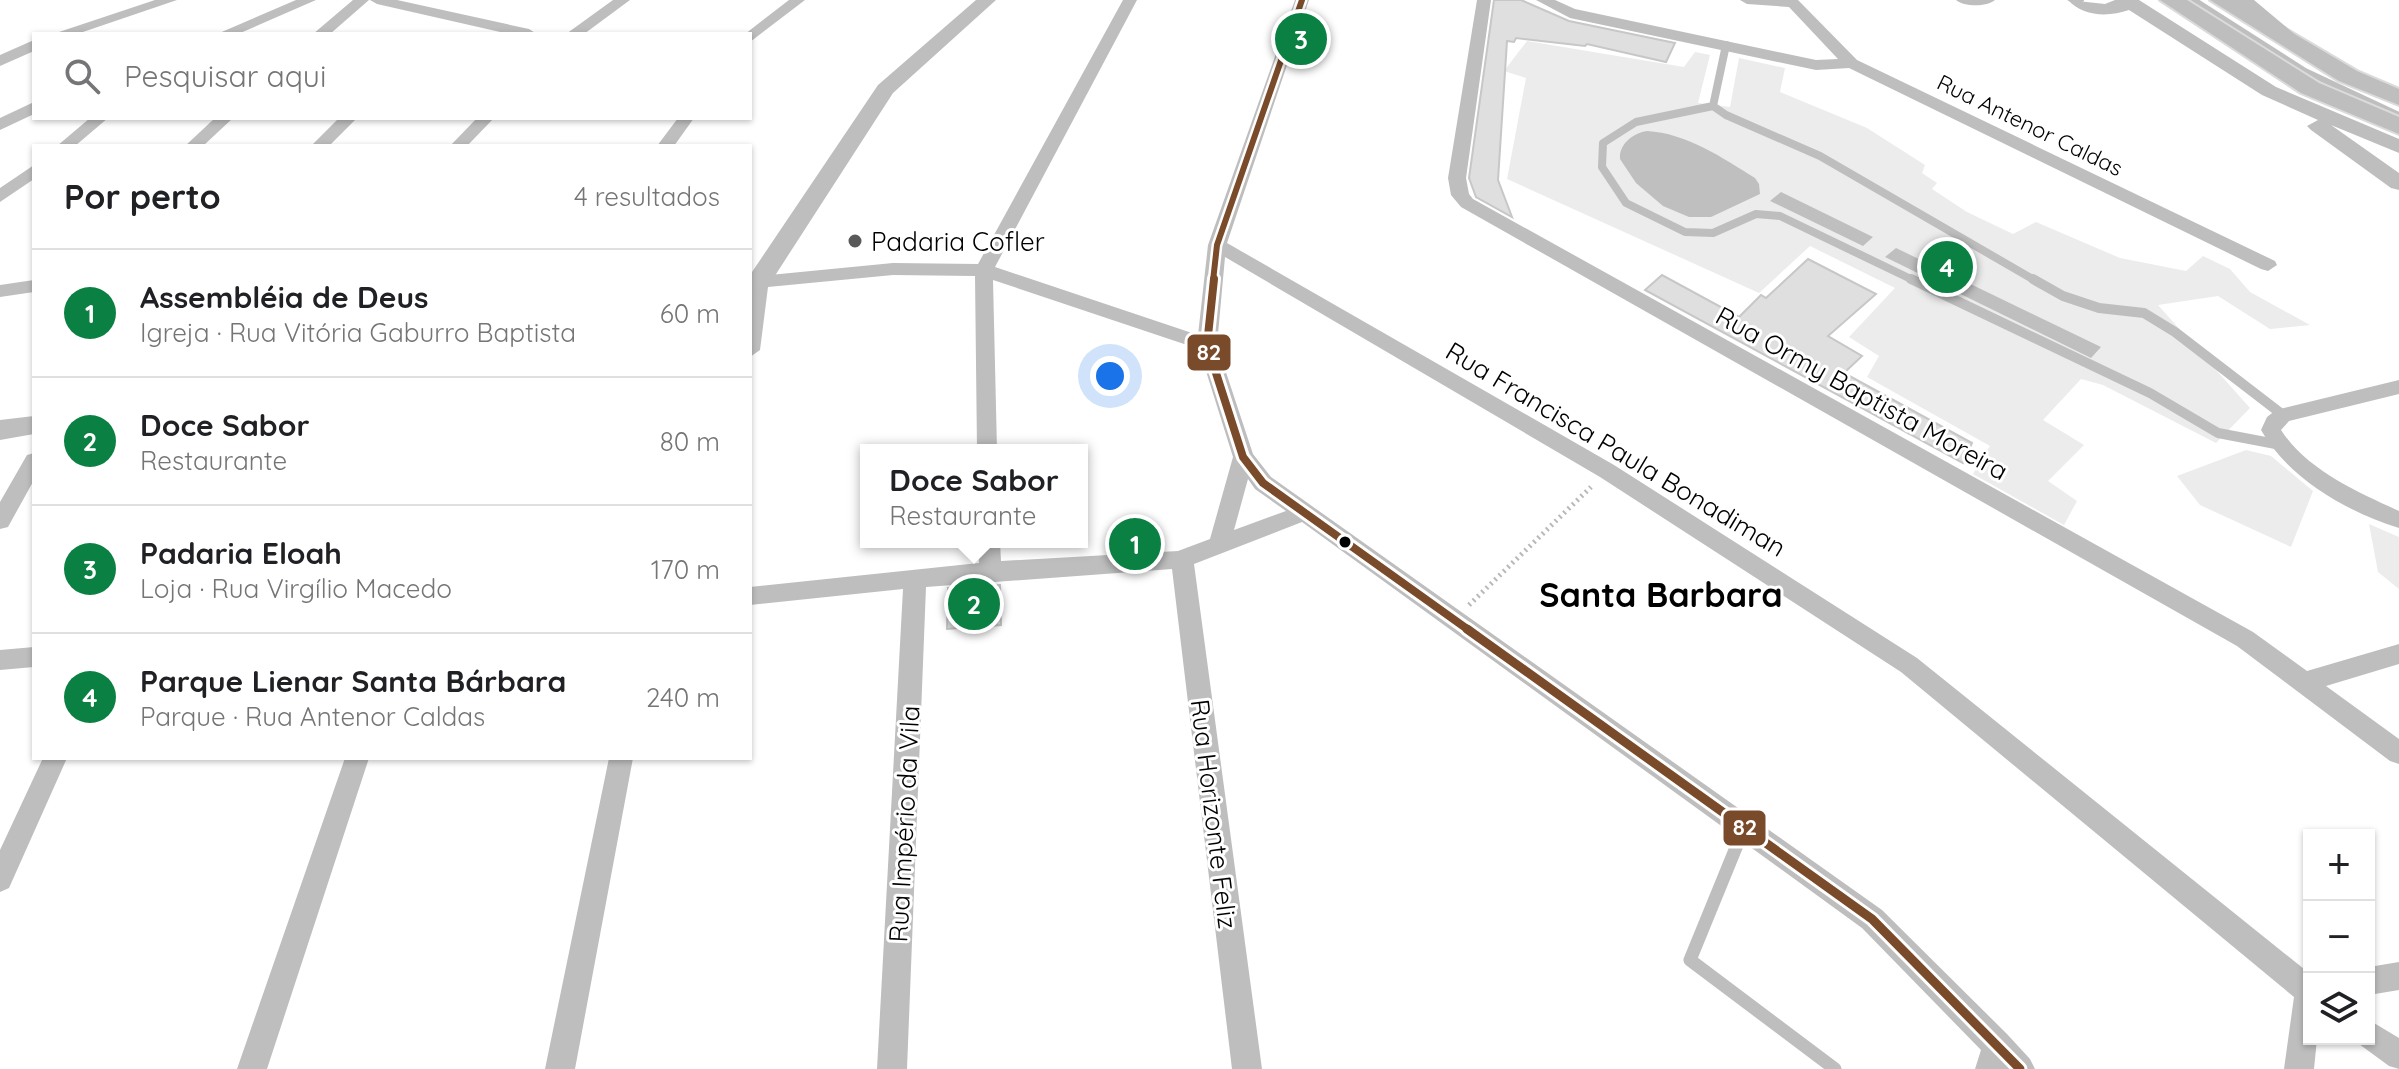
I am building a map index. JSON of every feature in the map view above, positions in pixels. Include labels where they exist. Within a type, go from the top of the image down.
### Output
[{"type":"main road","points":[[2171,0],[2310,88],[2399,126]]},
{"type":"main road","points":[[2221,0],[2348,76],[2399,98]]},
{"type":"street","points":[[67,32],[170,0]]},
{"type":"street","points":[[230,32],[309,0]]},
{"type":"street","points":[[323,32],[362,0]]},
{"type":"street","points":[[377,0],[520,32]]},
{"type":"street","points":[[418,10],[434,0]]},
{"type":"street","points":[[577,32],[623,0]]},
{"type":"street","points":[[752,35],[798,0]]},
{"type":"street","points":[[752,316],[754,282],[885,89],[987,0]]},
{"type":"street","points":[[987,444],[984,270],[1130,0]]},
{"type":"street","points":[[1302,0],[1217,245],[1207,345],[1243,457],[1263,483],[1872,919],[1994,1056],[2020,1069]]},
{"type":"street","name":"Rua Ormy Baptista Moreira","points":[[1484,0],[1457,178],[1460,195],[1467,203],[2245,639],[2399,753]]},
{"type":"street","points":[[1543,0],[1570,13],[1816,65],[1851,63]]},
{"type":"street","points":[[1747,0],[1792,1]]},
{"type":"street","points":[[1963,0],[1988,0]]},
{"type":"street","points":[[2076,0],[2093,8],[2120,3],[2154,19],[2269,91],[2399,183]]},
{"type":"street","points":[[2242,0],[2307,53]]},
{"type":"street","name":"Rua Antenor Caldas","points":[[1792,1],[1851,63],[2268,265]]},
{"type":"street","points":[[440,32],[455,18]]},
{"type":"street","points":[[0,61],[32,46]]},
{"type":"street","points":[[2269,91],[2399,147]]},
{"type":"street","points":[[0,125],[32,108]]},
{"type":"street","points":[[68,144],[98,120]]},
{"type":"street","points":[[195,144],[223,120]]},
{"type":"street","points":[[321,144],[347,120]]},
{"type":"street","points":[[460,144],[484,120]]},
{"type":"street","points":[[666,144],[684,120]]},
{"type":"street","points":[[0,197],[32,172]]},
{"type":"street","name":"Rua Francisca Paula Bonadiman","points":[[1217,245],[1607,471],[1909,665],[2303,986]]},
{"type":"street","points":[[754,282],[893,269],[984,270],[1207,345]]},
{"type":"street","points":[[0,291],[32,286]]},
{"type":"street","points":[[2399,387],[2279,432],[2323,480],[2399,520]]},
{"type":"street","points":[[0,430],[32,425]]},
{"type":"street","points":[[1219,545],[1243,457]]},
{"type":"street","points":[[0,521],[32,465]]},
{"type":"street","points":[[752,596],[990,571],[1182,559],[1305,512]]},
{"type":"street","points":[[989,548],[990,571]]},
{"type":"street","name":"Rua Horizonte Feliz","points":[[1182,559],[1247,1069]]},
{"type":"street","name":"Rua Império da Vila","points":[[892,1069],[915,579]]},
{"type":"street","points":[[2305,682],[2399,654]]},
{"type":"street","points":[[0,660],[32,657]]},
{"type":"street","points":[[0,879],[54,760]]},
{"type":"street","points":[[252,1069],[356,760]]},
{"type":"street","points":[[560,1069],[621,760]]},
{"type":"street","points":[[2375,980],[2399,976]]},
{"type":"street","points":[[2299,1069],[2303,1038]]},
{"type":"street","points":[[2375,1038],[2399,1056]]},
{"type":"lane","points":[[1713,106],[1726,45]]},
{"type":"lane","points":[[1713,106],[1736,120],[1820,156],[2063,296],[2099,308],[2144,313],[2175,332],[2279,432],[2218,433],[2150,393],[1780,216],[1756,214],[1713,233],[1685,232],[1626,203],[1602,167],[1603,143],[1636,122],[1713,106]]},
{"type":"lane","points":[[1744,828],[1690,960],[1835,1069]]},
{"type":"path","points":[[1453,619],[1607,471]]},
{"type":"shaded area","points":[[1527,41],[1684,67],[1695,52],[1710,55],[1698,103],[1730,107],[1739,58],[1785,68],[1780,92],[1867,128],[1925,165],[1922,173],[1937,183],[1932,189],[1967,212],[2013,234],[2036,222],[2120,258],[2186,271],[2203,256],[2230,269],[2250,292],[2310,325],[2270,329],[2218,296],[2158,305],[2250,408],[2216,443],[2103,385],[2081,379],[2043,420],[2084,445],[2048,481],[2077,501],[2064,525],[1973,474],[1990,446],[1867,377],[1879,356],[1849,337],[1895,288],[1810,246],[1759,293],[1507,179],[1526,78],[1504,71]]},
{"type":"shaded area","points":[[1647,131],[1676,136],[1717,155],[1755,178],[1760,194],[1711,217],[1689,217],[1663,206],[1636,183],[1620,159],[1628,140]]},
{"type":"shaded area","points":[[1781,192],[1873,237],[1863,246],[1770,201]]},
{"type":"shaded area","points":[[1896,248],[2101,347],[2091,358],[1885,257]]},
{"type":"shaded area","points":[[2246,450],[2271,456],[2313,491],[2291,547],[2200,505],[2177,476]]},
{"type":"shaded area","points":[[2369,524],[2399,537],[2399,589],[2378,572]]},
{"type":"building","points":[[1494,0],[1521,0],[1569,21],[1675,43],[1666,62],[1587,44],[1516,38],[1514,42],[1507,41],[1498,180],[1512,217],[1476,197],[1469,178]]},
{"type":"building","points":[[1808,259],[1876,294],[1828,336],[1862,356],[1844,373],[1972,443],[1963,463],[1645,290],[1662,275],[1739,317],[1761,295],[1766,298]]},
{"type":"building","points":[[1000,585],[1001,625],[947,629],[948,588]]},
{"type":"waterway","points":[[2194,0],[2305,71],[2399,115]]},
{"type":"transit line","name":"82","points":[[1302,0],[1217,245],[1207,345],[1243,457],[1263,483],[1872,919],[2020,1069]]},
{"type":"place","name":"Padaria Eloah","points":[[1301,39]]},
{"type":"place","name":"Padaria Cofler","points":[[855,241]]},
{"type":"place","name":"Parque Lienar Santa Bárbara","points":[[1947,267]]},
{"type":"place","name":"Assembléia de Deus","points":[[1135,544]]},
{"type":"place","name":"Doce Sabor","points":[[974,604]]},
{"type":"district","name":"Santa Barbara","points":[[1661,594]]}]
